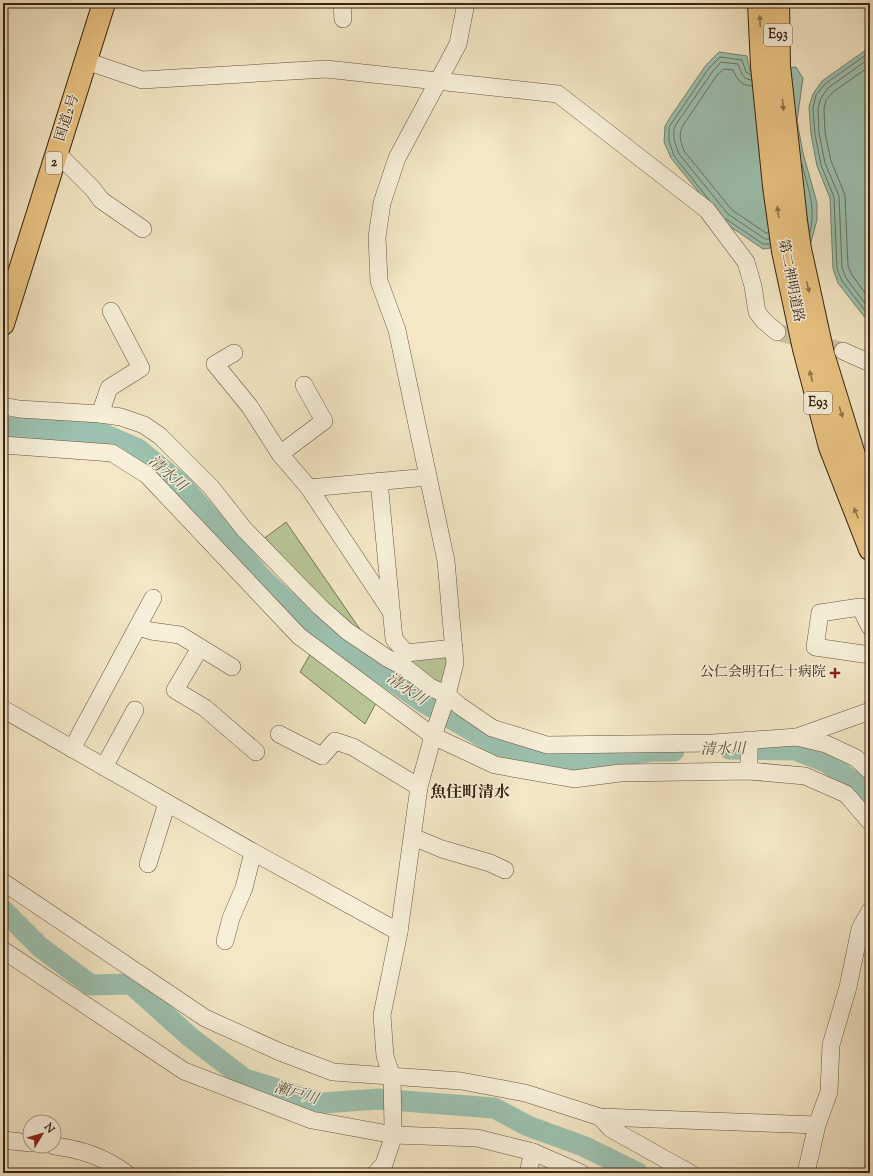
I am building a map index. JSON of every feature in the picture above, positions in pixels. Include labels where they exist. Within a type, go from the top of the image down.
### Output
[{"type":"highway","name":"国道2号","points":[[3,324],[104,3]]},
{"type":"highway","name":"第二神明道路","points":[[759,3],[770,66],[774,186],[855,458],[870,498]]},
{"type":"highway","name":"第二神明道路","points":[[770,66],[778,3]]},
{"type":"highway","name":"第二神明道路","points":[[792,250],[804,349],[830,447],[870,549]]},
{"type":"street","points":[[376,1173],[384,1164],[394,1131],[392,1080],[385,1056],[382,1015],[399,932],[420,787],[433,736],[447,695],[455,663],[446,561],[397,330],[379,281],[377,237],[382,204],[397,158],[458,44],[466,3]]},
{"type":"street","points":[[86,61],[142,80],[326,69],[558,94],[707,210],[746,262],[753,286],[757,312],[777,332]]},
{"type":"street","points":[[57,153],[93,189],[101,200],[143,229]]},
{"type":"street","points":[[100,414],[109,388],[141,368],[111,311]]},
{"type":"street","points":[[843,351],[870,363]]},
{"type":"street","points":[[234,353],[215,364],[250,407],[280,454],[309,488],[390,610]]},
{"type":"street","points":[[280,454],[324,421],[304,385]]},
{"type":"street","points":[[3,406],[19,409],[100,414],[121,417],[144,425],[160,436],[211,487],[244,530],[320,607],[347,631],[387,658],[406,668],[430,687],[447,695],[492,728],[547,746],[713,743],[796,737],[870,711]]},
{"type":"street","points":[[3,445],[112,453],[147,475],[300,636],[433,736],[495,765],[574,778],[620,772],[749,771],[805,776],[846,794],[870,822]]},
{"type":"street","points":[[309,488],[428,477]]},
{"type":"street","points":[[380,481],[390,610],[394,639],[406,653],[454,648]]},
{"type":"street","points":[[72,749],[153,598]]},
{"type":"street","points":[[870,627],[860,607],[820,613],[815,647],[870,656]]},
{"type":"street","points":[[138,626],[151,631],[180,636],[232,667]]},
{"type":"street","points":[[200,648],[175,690],[204,708],[256,752]]},
{"type":"street","points":[[3,709],[253,852],[399,932]]},
{"type":"street","points":[[104,767],[135,710]]},
{"type":"street","points":[[279,734],[322,756],[335,741],[353,747],[420,787]]},
{"type":"street","points":[[796,737],[826,744],[856,758],[870,771]]},
{"type":"street","points":[[749,740],[749,771]]},
{"type":"street","points":[[148,864],[167,803]]},
{"type":"street","points":[[412,837],[442,849],[490,863],[505,870]]},
{"type":"street","points":[[225,941],[231,918],[244,888],[253,852]]},
{"type":"street","points":[[3,882],[205,1018],[280,1052],[333,1072],[392,1080],[462,1081],[518,1092],[600,1117],[817,1125]]},
{"type":"street","points":[[806,1173],[817,1125],[829,1092],[830,1045],[848,987],[860,929],[870,911]]},
{"type":"street","points":[[3,950],[184,1071],[312,1120],[394,1131],[477,1138],[533,1152],[581,1173]]},
{"type":"street","points":[[600,1117],[611,1129],[690,1173]]},
{"type":"street","points":[[3,1140],[22,1142]]},
{"type":"street","points":[[62,1147],[72,1148],[100,1157],[114,1164],[126,1173]]},
{"type":"street","points":[[528,1173],[533,1152]]},
{"type":"shaded area","points":[[286,522],[364,635],[317,597],[262,540]]},
{"type":"shaded area","points":[[312,651],[377,701],[365,724],[300,672]]},
{"type":"shaded area","points":[[446,655],[449,659],[444,690],[405,659]]},
{"type":"water","points":[[870,47],[870,324],[838,283],[833,269],[830,198],[817,166],[811,134],[809,107],[813,94],[822,81]]},
{"type":"water","points":[[719,52],[747,56],[750,71],[796,67],[803,78],[797,121],[803,153],[817,203],[817,220],[811,242],[763,249],[722,221],[671,158],[664,142],[665,126],[706,65]]},
{"type":"waterway","name":"清水川","points":[[3,427],[101,433],[138,449],[182,485],[262,578],[294,608],[342,646],[426,704],[506,751],[572,762],[654,751],[674,751]]},
{"type":"waterway","name":"清水川","points":[[729,749],[795,750],[826,762],[854,782],[870,800]]},
{"type":"waterway","name":"瀬戸川","points":[[3,910],[40,947],[91,985],[131,984],[190,1037],[245,1079],[323,1103],[378,1099],[494,1108],[528,1126],[583,1146],[638,1173]]},
{"type":"tunnel","points":[[777,332],[843,351]]},
{"type":"place","name":"公仁会明石仁十病院","points":[[835,673]]},
{"type":"district","name":"魚住町清水","points":[[470,793]]}]
